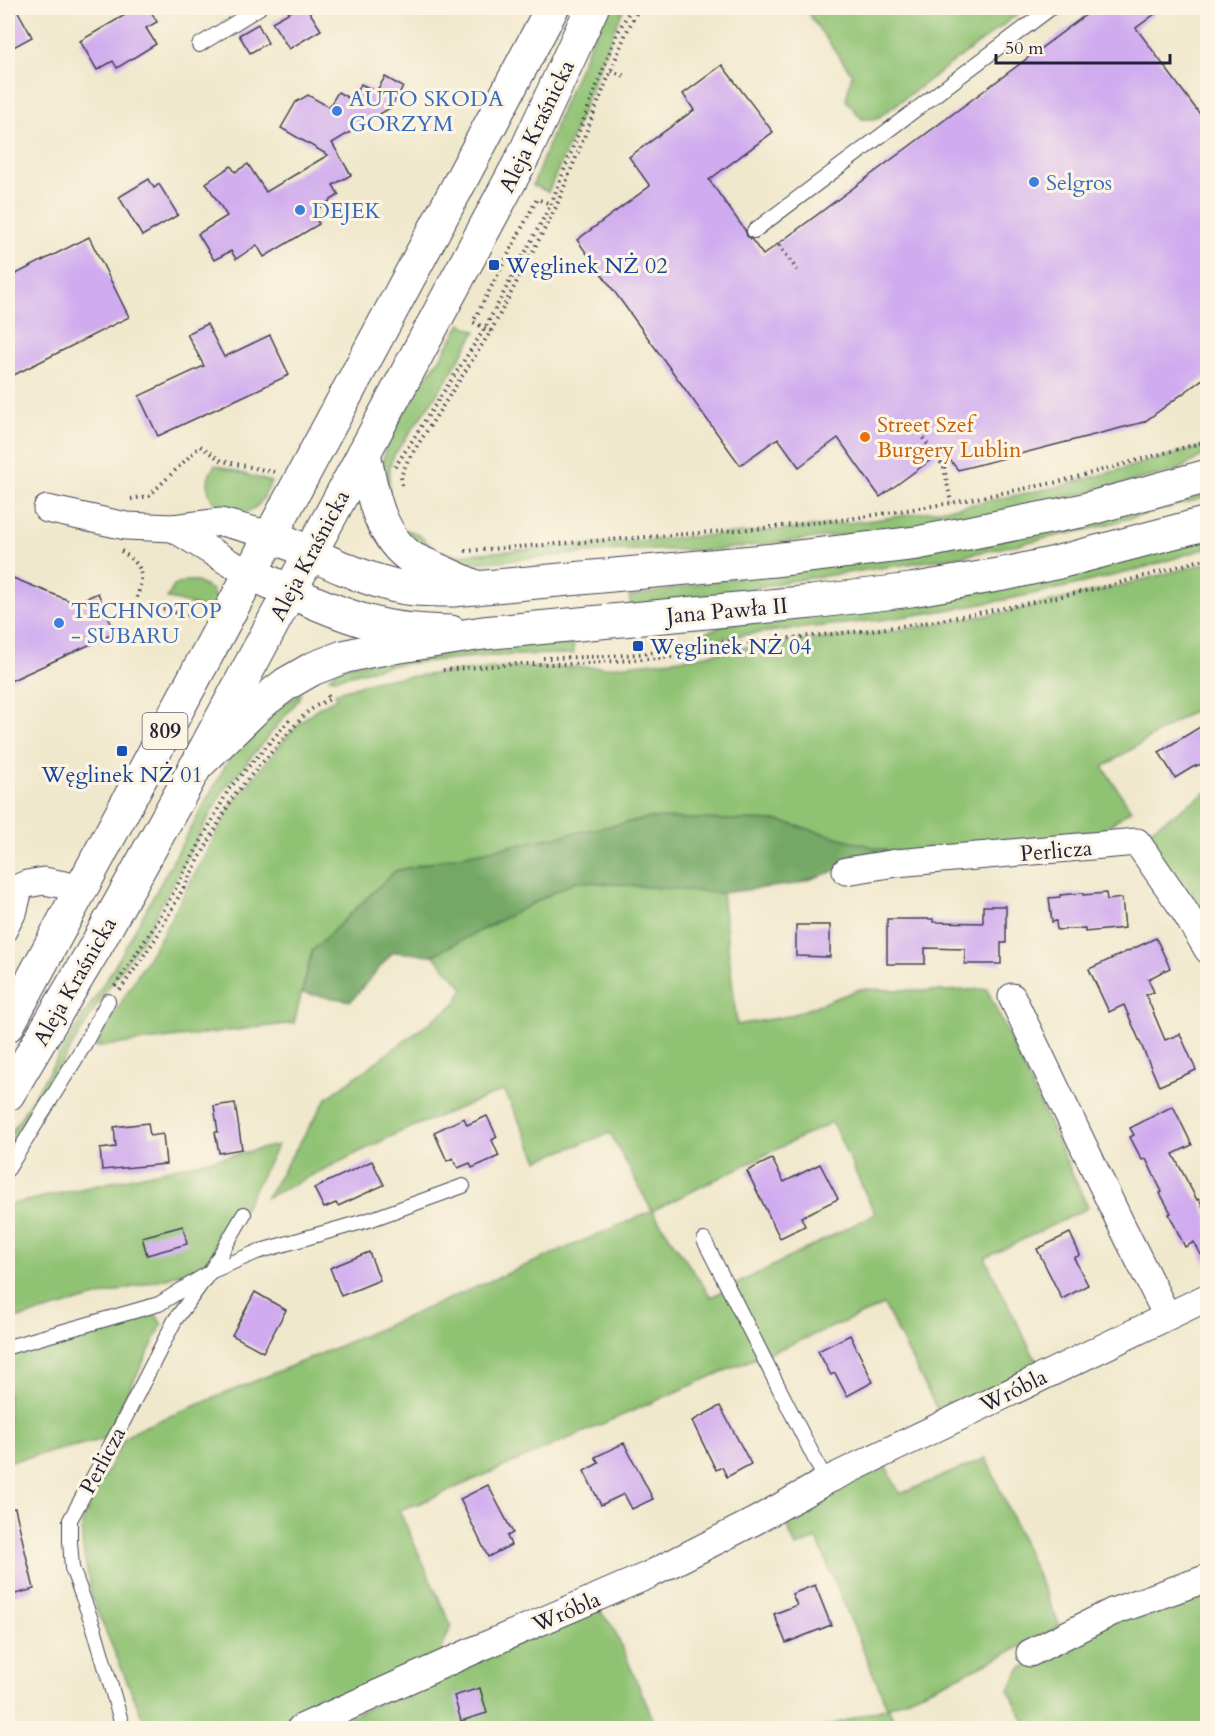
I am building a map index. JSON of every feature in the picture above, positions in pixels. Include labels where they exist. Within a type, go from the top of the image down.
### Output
[{"type":"main road","name":"Aleja Kraśnicka","points":[[8,1025],[552,8]]},
{"type":"main road","name":"Aleja Kraśnicka","points":[[8,1094],[96,946],[196,766],[525,153],[592,8]]},
{"type":"main road","points":[[364,453],[374,501],[380,518],[395,543],[404,553],[414,559],[478,588]]},
{"type":"main road","name":"Jana Pawła II","points":[[271,535],[336,565],[387,584],[426,590],[478,588],[774,560],[917,543],[1080,511],[1208,476]]},
{"type":"main road","name":"Jana Pawła II","points":[[250,573],[371,622],[423,631],[483,633],[833,600],[911,590],[1055,563],[1208,523]]},
{"type":"main road","points":[[196,766],[260,704],[286,684],[312,669],[360,653],[483,633]]},
{"type":"street","points":[[47,509],[126,526],[172,528],[221,522],[271,535]]},
{"type":"street","points":[[172,528],[250,573]]},
{"type":"street","name":"Perlicza","points":[[846,871],[896,863],[1137,842],[1182,907],[1208,950]]},
{"type":"street","points":[[17,888],[44,880],[80,888]]},
{"type":"street","points":[[1012,998],[1167,1316]]},
{"type":"street","name":"Wróbla","points":[[301,1728],[650,1575],[755,1521],[826,1481],[1208,1297]]},
{"type":"street","points":[[1030,1653],[1112,1612],[1208,1578]]},
{"type":"lane","points":[[199,45],[259,8]]},
{"type":"lane","points":[[754,231],[1051,8]]},
{"type":"lane","points":[[8,935],[20,912],[17,888]]},
{"type":"lane","points":[[8,1169],[83,1047],[108,1001]]},
{"type":"lane","points":[[8,1347],[159,1304],[210,1272],[257,1252],[372,1219],[463,1186]]},
{"type":"lane","name":"Perlicza","points":[[123,1728],[94,1628],[72,1568],[70,1520],[175,1320],[210,1272],[244,1214]]},
{"type":"lane","points":[[704,1240],[826,1481]]},
{"type":"path","points":[[394,471],[395,465],[486,328],[551,204],[616,36],[630,8]]},
{"type":"path","points":[[402,491],[400,476],[408,460],[491,331],[556,207],[626,33],[639,8]]},
{"type":"path","points":[[611,71],[627,77]]},
{"type":"path","points":[[491,331],[473,322],[537,199],[556,207]]},
{"type":"path","points":[[779,245],[797,270]]},
{"type":"path","points":[[923,438],[944,467],[951,503]]},
{"type":"path","points":[[457,552],[838,520],[951,503],[1058,482],[1208,441]]},
{"type":"path","points":[[121,498],[132,499],[149,495],[200,446],[222,461],[276,473]]},
{"type":"path","points":[[120,550],[134,560],[141,569],[141,583],[136,601]]},
{"type":"path","points":[[163,609],[203,621]]},
{"type":"path","points":[[108,1001],[123,988],[156,938],[234,795],[305,714],[330,699],[323,687]]},
{"type":"path","points":[[319,697],[326,694]]},
{"type":"path","points":[[108,1001],[116,984],[158,921],[229,789],[291,718]]},
{"type":"green space","points":[[606,8],[624,8],[548,192],[533,185],[565,101]]},
{"type":"green space","points":[[804,8],[1026,8],[879,117],[862,119],[846,100],[852,74]]},
{"type":"green space","points":[[461,324],[476,331],[446,381],[394,455],[389,468],[389,498],[382,463],[387,442],[411,398],[441,357]]},
{"type":"green space","points":[[1207,445],[1207,453],[1178,470],[985,518],[716,550],[619,550],[489,562],[449,563],[437,561],[404,530],[417,534],[437,550],[456,555],[781,530],[874,520],[963,506],[1061,486]]},
{"type":"green space","points":[[215,465],[271,482],[259,504],[250,511],[241,513],[225,510],[217,505],[212,499],[208,482]]},
{"type":"green space","points":[[1207,490],[1207,497],[1098,527],[963,556],[790,581],[697,599],[631,606],[629,597]]},
{"type":"green space","points":[[1207,537],[1207,548],[1134,570],[1036,593],[917,615],[773,631],[705,642],[704,633],[727,624]]},
{"type":"green space","points":[[1207,563],[1207,702],[1103,767],[1131,810],[1092,837],[891,852],[779,821],[650,818],[455,857],[395,871],[312,951],[294,1023],[96,1047],[160,938],[233,803],[285,739],[305,718],[337,698],[335,693],[377,680],[492,668],[608,667],[691,658],[751,646],[926,626],[1007,612]]},
{"type":"green space","points":[[186,581],[195,581],[212,590],[217,604],[215,611],[167,598],[174,586]]},
{"type":"green space","points":[[516,643],[573,644],[574,654],[504,655],[434,660],[388,666],[329,678],[340,666]]},
{"type":"green space","points":[[301,694],[223,791],[142,940],[104,994],[8,1151],[8,1138],[117,962],[238,743],[260,716]]},
{"type":"green space","points":[[1207,792],[1207,937],[1146,833]]},
{"type":"green space","points":[[650,818],[779,821],[891,852],[796,884],[722,893],[576,881],[433,955],[393,952],[351,1001],[302,993],[312,951],[395,871]]},
{"type":"green space","points":[[576,881],[722,893],[737,1025],[789,1016],[860,989],[945,991],[987,989],[1088,1208],[985,1258],[1041,1371],[941,1417],[884,1305],[399,1510],[451,1625],[440,1655],[279,1728],[147,1728],[92,1599],[82,1544],[82,1523],[125,1437],[141,1428],[330,1350],[652,1211],[610,1133],[538,1160],[504,1090],[402,1131],[266,1198],[327,1098],[456,1003],[464,988],[433,955]],"holes":[[[832,1122],[875,1214],[711,1297],[652,1211]]]},
{"type":"green space","points":[[278,1145],[216,1261],[166,1278],[8,1321],[8,1205]]},
{"type":"green space","points":[[155,1313],[162,1325],[104,1439],[8,1462],[8,1354],[144,1314]]},
{"type":"green space","points":[[986,1458],[1060,1627],[977,1668],[888,1707],[898,1728],[822,1728],[887,1707],[817,1539],[796,1547],[786,1524],[793,1515],[884,1463],[900,1494]]},
{"type":"green space","points":[[1207,1587],[1207,1728],[1028,1728],[1009,1691],[1020,1669],[1111,1621]]},
{"type":"green space","points":[[598,1609],[613,1627],[657,1728],[322,1728]]},
{"type":"building","points":[[8,8],[16,8],[32,37],[8,50]]},
{"type":"building","points":[[137,8],[149,8],[157,22],[146,28],[156,44],[117,68],[113,61],[97,70],[80,41]]},
{"type":"building","points":[[297,8],[307,8],[321,30],[289,49],[272,22]]},
{"type":"building","name":"Selgros","points":[[1095,8],[1163,8],[1136,28],[1208,125],[1208,375],[1144,422],[958,470],[943,451],[880,497],[838,438],[799,467],[778,438],[740,465],[577,240],[650,186],[629,157],[694,110],[683,94],[722,65],[773,132],[709,180],[747,236],[763,255]]},
{"type":"building","points":[[258,24],[268,43],[250,53],[239,35]]},
{"type":"building","points":[[385,77],[403,87],[390,108],[332,143],[351,175],[333,185],[339,195],[312,212],[319,224],[264,257],[257,245],[236,259],[231,251],[214,260],[198,234],[227,216],[206,183],[231,166],[235,172],[248,164],[266,192],[328,155],[281,128],[296,102],[308,95],[329,107],[338,92],[352,100],[361,84],[376,92]]},
{"type":"building","points":[[149,179],[154,188],[159,184],[178,215],[142,236],[119,197]]},
{"type":"building","points":[[89,237],[129,317],[8,378],[8,278]]},
{"type":"building","points":[[207,324],[224,357],[270,335],[289,375],[158,436],[139,396],[204,366],[187,334]]},
{"type":"building","name":"TECHNOTOP - SUBARU","points":[[8,576],[75,603],[98,593],[115,633],[8,682]]},
{"type":"building","points":[[1208,722],[1208,762],[1193,767],[1175,778],[1159,752]]},
{"type":"building","points":[[1083,893],[1083,895],[1106,893],[1107,900],[1122,898],[1125,928],[1085,932],[1085,928],[1057,930],[1056,921],[1052,922],[1049,898]]},
{"type":"building","points":[[983,906],[1006,906],[1006,943],[1001,943],[1001,964],[965,964],[965,949],[925,948],[925,964],[887,964],[887,919],[933,919],[933,922],[983,923]]},
{"type":"building","points":[[796,925],[830,925],[830,957],[796,956]]},
{"type":"building","points":[[1156,938],[1170,968],[1148,979],[1154,992],[1146,995],[1165,1040],[1180,1034],[1196,1070],[1159,1086],[1124,1005],[1109,1012],[1089,969]]},
{"type":"building","points":[[235,1103],[242,1149],[219,1153],[214,1106]]},
{"type":"building","points":[[1173,1106],[1192,1145],[1173,1154],[1208,1217],[1208,1267],[1194,1242],[1185,1247],[1146,1159],[1142,1160],[1130,1137],[1134,1135],[1130,1128]]},
{"type":"building","points":[[487,1116],[497,1137],[492,1140],[499,1156],[472,1168],[470,1163],[458,1168],[453,1158],[447,1161],[434,1132],[464,1118],[467,1125]]},
{"type":"building","points":[[148,1123],[150,1136],[163,1134],[166,1164],[102,1170],[100,1149],[116,1147],[114,1127]]},
{"type":"building","points":[[772,1159],[784,1182],[820,1164],[838,1199],[801,1217],[805,1226],[780,1238],[747,1171]]},
{"type":"building","points":[[372,1161],[384,1185],[338,1206],[336,1203],[324,1208],[314,1188]]},
{"type":"building","points":[[183,1226],[187,1244],[147,1255],[142,1237]]},
{"type":"building","points":[[1070,1233],[1080,1255],[1074,1258],[1088,1285],[1062,1299],[1037,1249]]},
{"type":"building","points":[[369,1252],[380,1280],[341,1296],[330,1268]]},
{"type":"building","points":[[255,1292],[286,1310],[263,1352],[232,1335]]},
{"type":"building","points":[[850,1335],[873,1382],[847,1396],[835,1373],[831,1375],[818,1351]]},
{"type":"building","points":[[720,1406],[751,1464],[727,1477],[722,1467],[716,1470],[692,1421]]},
{"type":"building","points":[[624,1443],[653,1499],[632,1509],[624,1494],[601,1505],[584,1471],[599,1463],[595,1457]]},
{"type":"building","points":[[488,1485],[513,1533],[507,1536],[511,1545],[488,1557],[460,1499]]},
{"type":"building","points":[[15,1508],[34,1589],[8,1596],[8,1509]]},
{"type":"building","points":[[815,1585],[831,1625],[786,1643],[774,1614],[797,1605],[792,1594]]},
{"type":"building","points":[[480,1688],[487,1713],[461,1721],[454,1696]]},
{"type":"place","name":"AUTO SKODA GORZYM","points":[[337,111]]},
{"type":"place","name":"Selgros","points":[[1034,182]]},
{"type":"place","name":"DEJEK","points":[[300,210]]},
{"type":"place","name":"Węglinek NŻ 02","points":[[494,265]]},
{"type":"place","name":"Street Szef Burgery Lublin","points":[[865,437]]},
{"type":"place","name":"TECHNOTOP - SUBARU","points":[[59,623]]},
{"type":"place","name":"Węglinek NŻ 04","points":[[638,646]]},
{"type":"place","name":"Węglinek NŻ 01","points":[[122,751]]}]
